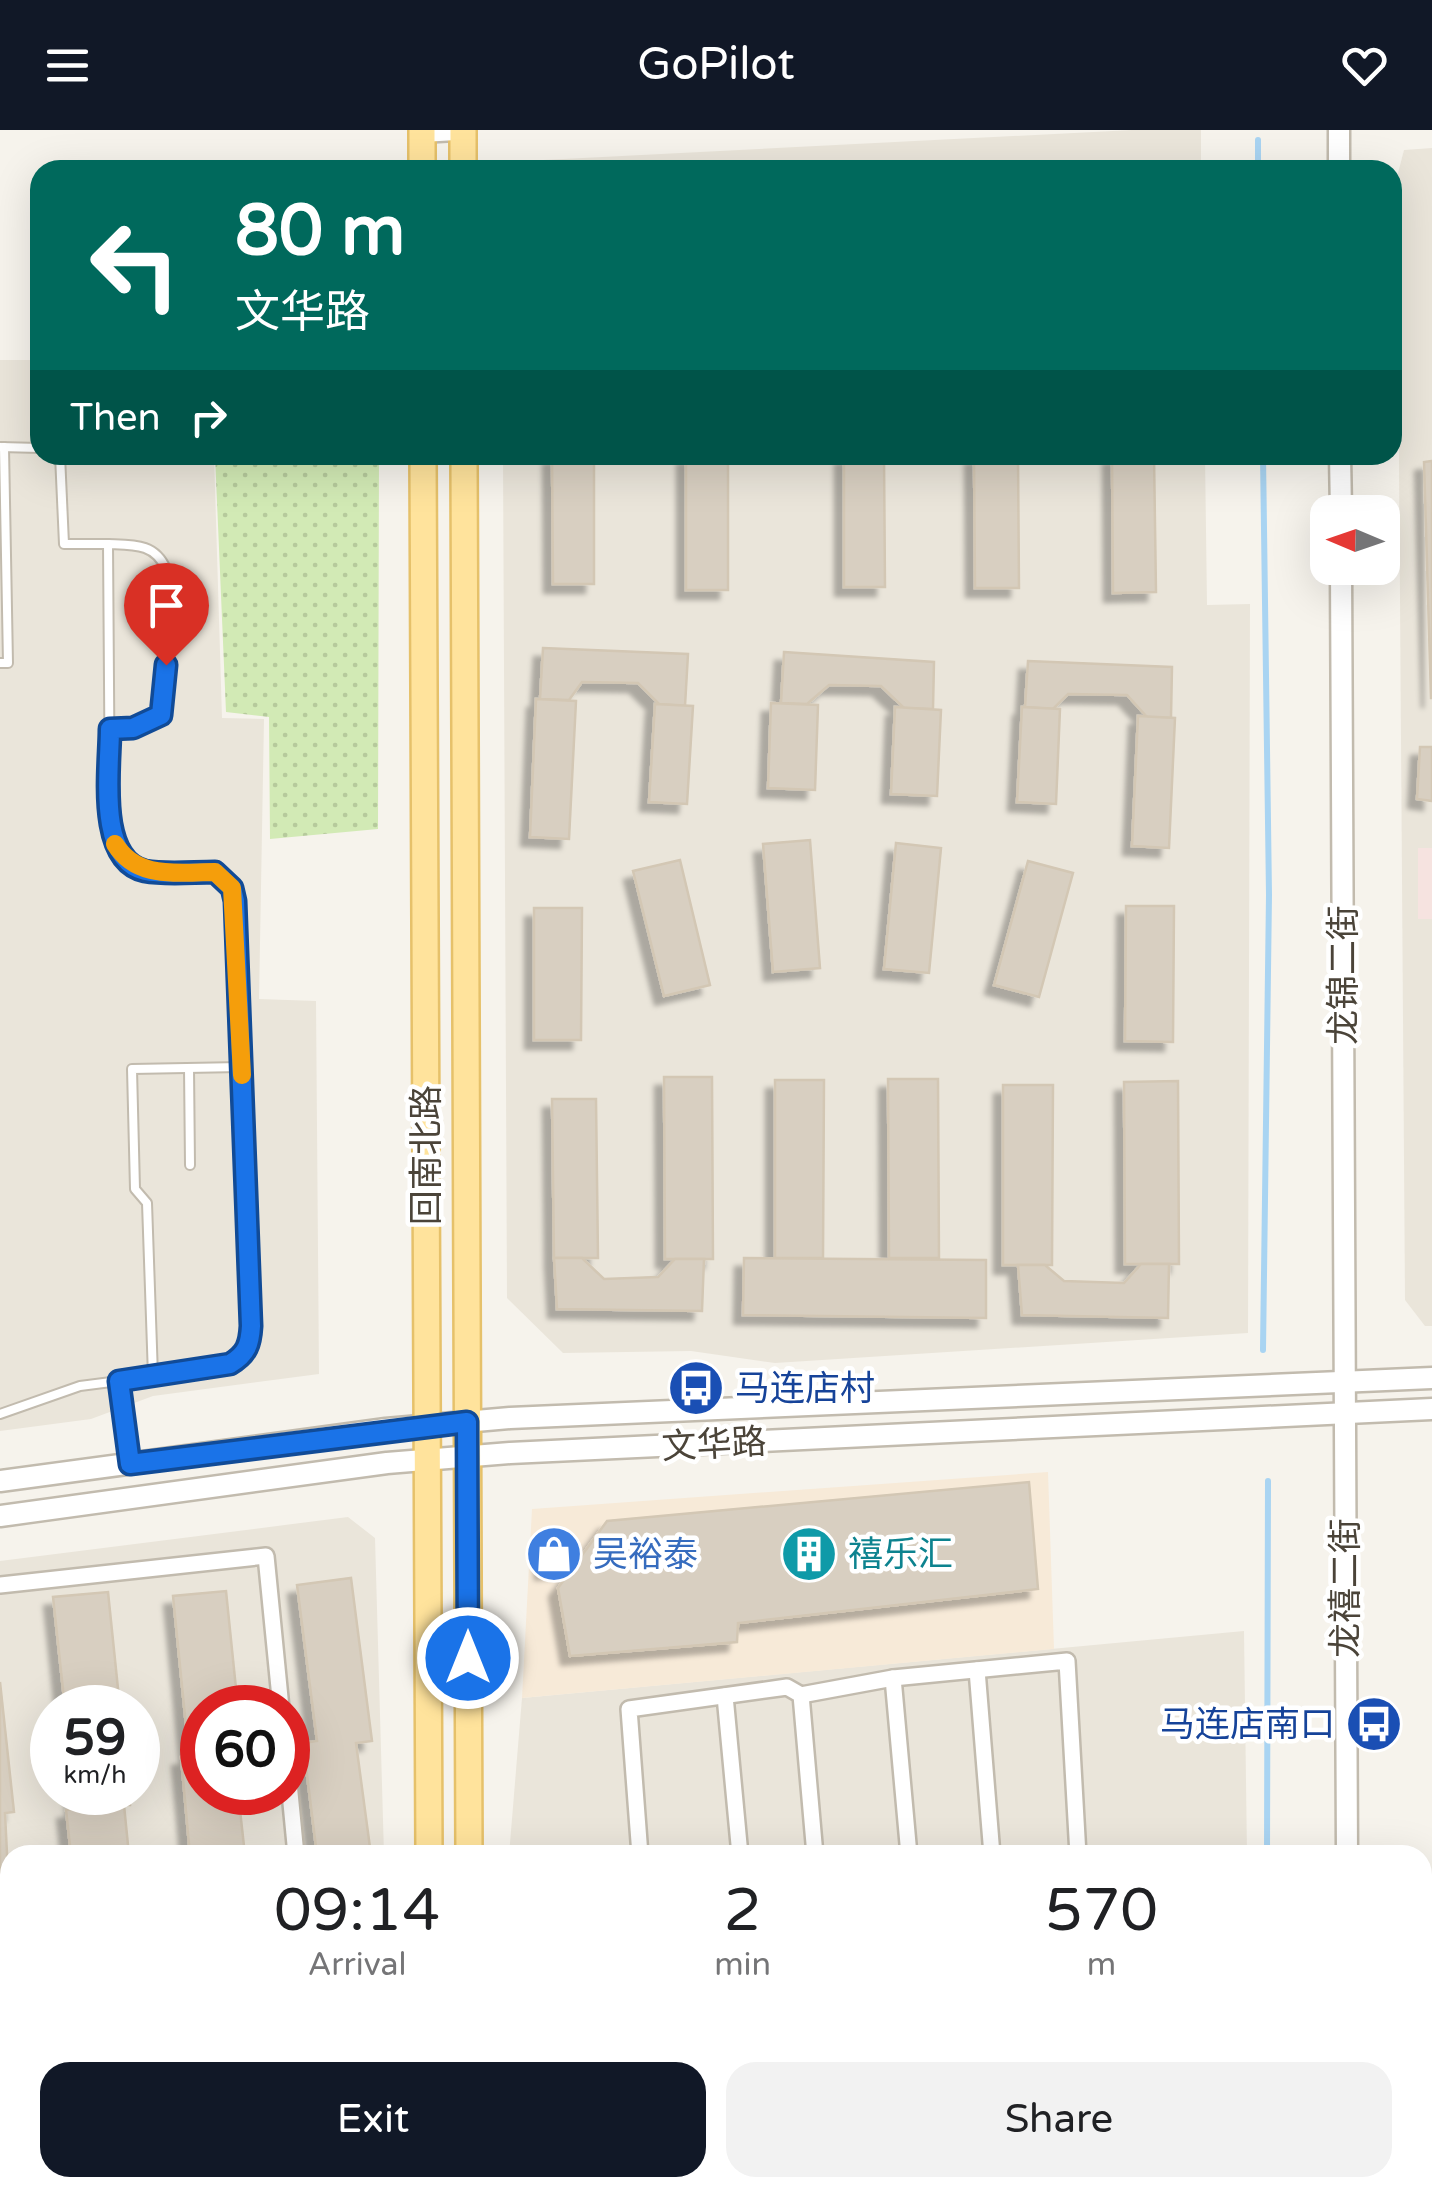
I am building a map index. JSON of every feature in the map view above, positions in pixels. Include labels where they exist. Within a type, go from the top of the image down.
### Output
[{"type":"main road","points":[[421,130],[422,160]]},
{"type":"main road","points":[[463,130],[463,160]]},
{"type":"main road","name":"回南北路","points":[[423,465],[429,1845]]},
{"type":"main road","name":"回南北路","points":[[464,465],[469,1845]]},
{"type":"street","points":[[421,130],[455,130]]},
{"type":"street","points":[[1339,130],[1339,160]]},
{"type":"street","points":[[1340,465],[1341,495]]},
{"type":"street","name":"龙锦二街","points":[[1341,585],[1344,1382]]},
{"type":"street","name":"文华路","points":[[0,1480],[467,1422],[1432,1378]]},
{"type":"street","name":"龙禧二街","points":[[1344,1382],[1346,1845]]},
{"type":"street","name":"文华路","points":[[0,1516],[467,1456],[1432,1410]]},
{"type":"street","points":[[0,1585],[266,1556],[279,1685]]},
{"type":"street","points":[[639,1845],[630,1709],[787,1687],[801,1695],[893,1678],[1067,1661],[1077,1845]]},
{"type":"street","points":[[977,1670],[991,1845]]},
{"type":"street","points":[[893,1678],[908,1845]]},
{"type":"street","points":[[801,1695],[814,1845]]},
{"type":"street","points":[[725,1696],[739,1845]]},
{"type":"street","points":[[292,1815],[295,1845]]},
{"type":"lane","points":[[0,663],[8,663],[2,447],[30,448]]},
{"type":"lane","points":[[60,465],[64,544],[152,550],[166,569],[166,697],[161,715],[133,728],[110,729]]},
{"type":"lane","points":[[0,1414],[80,1386],[230,1364],[242,1357],[250,1344],[232,888],[215,872],[144,870],[121,854],[113,841],[108,544]]},
{"type":"lane","points":[[154,1376],[147,1203],[135,1188],[132,1069],[241,1067]]},
{"type":"lane","points":[[190,1068],[190,1165]]},
{"type":"lane","points":[[119,1381],[130,1464]]},
{"type":"shaded area","points":[[1132,130],[1201,130],[1201,160],[544,160]]},
{"type":"shaded area","points":[[1432,148],[1432,1326],[1425,1326],[1405,1300],[1399,465],[1404,150]]},
{"type":"shaded area","points":[[0,360],[30,360],[30,465],[214,465],[222,718],[264,719],[259,999],[316,1001],[319,1374],[153,1396],[91,1419],[0,1431]]},
{"type":"shaded area","points":[[503,465],[1205,465],[1207,605],[1250,604],[1248,1333],[775,1363],[691,1351],[563,1353],[507,1298]]},
{"type":"shaded area","points":[[1418,848],[1432,848],[1432,919],[1418,919]]},
{"type":"shaded area","points":[[1048,1472],[1054,1649],[522,1698],[532,1509]]},
{"type":"shaded area","points":[[348,1517],[375,1538],[384,1845],[0,1845],[0,1561]]},
{"type":"shaded area","points":[[1244,1631],[1247,1845],[510,1845],[522,1698]]},
{"type":"green space","points":[[215,465],[379,465],[378,829],[270,839],[269,717],[226,712]]},
{"type":"building","points":[[1432,461],[1432,698],[1431,698],[1424,462]]},
{"type":"building","points":[[552,465],[594,465],[594,584],[553,584]]},
{"type":"building","points":[[686,465],[728,465],[728,590],[686,590]]},
{"type":"building","points":[[844,465],[884,465],[885,587],[844,587]]},
{"type":"building","points":[[974,465],[1018,465],[1019,588],[975,588]]},
{"type":"building","points":[[1112,465],[1154,465],[1156,592],[1113,593]]},
{"type":"building","points":[[543,648],[688,654],[685,706],[659,704],[638,683],[582,682],[569,700],[540,699]]},
{"type":"building","points":[[784,652],[934,662],[933,709],[904,708],[881,686],[829,685],[807,704],[781,703]]},
{"type":"building","points":[[1028,661],[1172,667],[1171,718],[1147,717],[1127,695],[1068,694],[1053,709],[1025,707]]},
{"type":"building","points":[[536,699],[576,701],[569,839],[530,837]]},
{"type":"building","points":[[771,703],[818,705],[815,790],[768,788]]},
{"type":"building","points":[[655,704],[693,706],[687,804],[649,802]]},
{"type":"building","points":[[895,707],[941,710],[937,796],[891,794]]},
{"type":"building","points":[[1022,707],[1060,709],[1056,804],[1017,802]]},
{"type":"building","points":[[1138,716],[1175,718],[1169,848],[1132,846]]},
{"type":"building","points":[[1420,747],[1432,747],[1432,801],[1417,799]]},
{"type":"building","points":[[810,840],[820,968],[773,972],[763,844]]},
{"type":"building","points":[[896,843],[941,848],[929,973],[884,969]]},
{"type":"building","points":[[680,860],[710,985],[664,996],[633,871]]},
{"type":"building","points":[[1028,861],[1073,873],[1039,997],[994,985]]},
{"type":"building","points":[[1126,906],[1174,906],[1173,1042],[1125,1041]]},
{"type":"building","points":[[534,908],[582,908],[581,1040],[534,1040]]},
{"type":"building","points":[[664,1077],[712,1077],[713,1259],[665,1259]]},
{"type":"building","points":[[888,1079],[938,1079],[939,1258],[889,1258]]},
{"type":"building","points":[[775,1080],[824,1080],[823,1258],[775,1258]]},
{"type":"building","points":[[1178,1081],[1179,1264],[1125,1264],[1124,1082]]},
{"type":"building","points":[[1003,1085],[1053,1085],[1052,1265],[1003,1265]]},
{"type":"building","points":[[552,1099],[596,1099],[598,1258],[554,1258]]},
{"type":"building","points":[[554,1258],[582,1258],[604,1279],[658,1277],[675,1259],[704,1259],[702,1311],[557,1309]]},
{"type":"building","points":[[744,1258],[986,1260],[986,1318],[743,1315]]},
{"type":"building","points":[[1141,1264],[1169,1264],[1168,1318],[1022,1315],[1018,1265],[1045,1265],[1064,1281],[1124,1283]]},
{"type":"building","name":"禧乐汇","points":[[1029,1482],[1038,1589],[738,1623],[737,1642],[570,1656],[558,1588],[607,1521]]},
{"type":"building","name":"吴裕泰","points":[[563,1537],[565,1569],[544,1571],[542,1539]]},
{"type":"building","points":[[351,1578],[372,1741],[356,1743],[370,1845],[316,1845],[310,1799],[310,1742],[317,1741],[297,1585]]},
{"type":"building","points":[[226,1591],[236,1685],[182,1685],[173,1596]]},
{"type":"building","points":[[108,1592],[118,1685],[63,1685],[53,1597]]},
{"type":"building","points":[[0,1682],[14,1812],[5,1813],[7,1845],[0,1845]]},
{"type":"building","points":[[67,1815],[125,1815],[128,1845],[70,1845]]},
{"type":"building","points":[[186,1815],[241,1815],[244,1845],[189,1845]]},
{"type":"waterway","points":[[1258,140],[1258,160]]},
{"type":"waterway","points":[[1263,465],[1269,895],[1263,1350]]},
{"type":"waterway","points":[[1267,1845],[1268,1481]]},
{"type":"slow traffic","points":[[115,844],[130,864],[144,870],[215,872],[232,888],[242,1075]]},
{"type":"place","name":"马连店村","points":[[696,1388]]},
{"type":"place","name":"吴裕泰","points":[[554,1554]]},
{"type":"place","name":"禧乐汇","points":[[809,1554]]},
{"type":"place","name":"马连店南口","points":[[1374,1724]]},
{"type":"route","points":[[166,665],[166,697],[161,715],[150,724],[110,729],[110,819],[113,841],[130,864],[144,870],[215,872],[232,888],[251,1326],[250,1344],[242,1357],[230,1364],[119,1381],[130,1464],[467,1422],[468,1658]]}]
